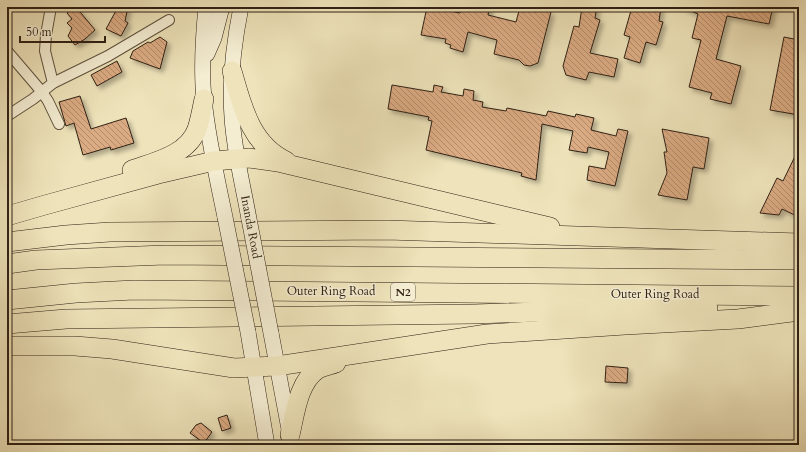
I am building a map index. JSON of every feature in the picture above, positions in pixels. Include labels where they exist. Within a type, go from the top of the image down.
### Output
[{"type":"highway","points":[[232,71],[249,122],[256,136],[267,149],[278,157],[300,167]]},
{"type":"highway","points":[[45,205],[177,152],[187,144],[196,131],[204,99]]},
{"type":"highway","points":[[7,216],[158,174],[214,161],[249,158],[278,162],[530,222],[600,236]]},
{"type":"highway","points":[[7,242],[66,235],[110,232],[387,230],[799,243]]},
{"type":"highway","points":[[7,264],[36,260],[165,255],[799,260]]},
{"type":"highway","name":"Outer Ring Road","points":[[7,300],[76,293],[134,290],[799,296]]},
{"type":"highway","points":[[7,324],[89,319],[475,314],[661,308],[799,310]]},
{"type":"highway","points":[[7,346],[75,346],[175,358],[234,368],[253,368],[277,366],[487,334],[738,319],[799,310]]},
{"type":"highway","points":[[291,440],[302,390],[307,380],[319,369],[366,352]]},
{"type":"main road","points":[[198,7],[198,48],[203,62]]},
{"type":"main road","name":"Inanda Road","points":[[206,7],[203,62],[204,99],[214,161],[248,332],[267,445]]},
{"type":"main road","points":[[203,62],[214,38],[222,7]]},
{"type":"main road","name":"Inanda Road","points":[[241,7],[232,71],[232,116],[237,158],[291,440]]},
{"type":"street","points":[[51,7],[45,50],[53,83]]},
{"type":"street","points":[[7,116],[53,83],[108,56],[169,20]]},
{"type":"street","points":[[7,51],[42,92],[59,124]]},
{"type":"building","points":[[76,7],[95,30],[75,45],[68,36],[72,28],[67,23],[72,19],[67,13]]},
{"type":"building","points":[[118,7],[128,7],[125,21],[128,23],[121,36],[106,29]]},
{"type":"building","points":[[427,7],[460,13],[461,7],[490,7],[488,15],[516,22],[520,7],[529,7],[551,12],[538,63],[530,66],[524,65],[519,60],[494,54],[497,40],[468,32],[463,52],[450,48],[451,45],[445,43],[446,39],[421,35]]},
{"type":"building","points":[[582,7],[597,7],[595,18],[600,20],[590,53],[618,59],[614,77],[589,72],[586,80],[566,75],[563,66],[574,26],[579,27]]},
{"type":"building","points":[[632,7],[661,7],[659,21],[663,22],[656,45],[646,42],[640,63],[624,58],[630,37],[624,35]]},
{"type":"building","points":[[681,7],[773,7],[769,24],[727,16],[716,59],[741,66],[731,104],[710,99],[712,93],[689,87],[701,40],[692,38],[698,14]]},
{"type":"building","points":[[160,37],[167,42],[160,69],[130,58],[133,51]]},
{"type":"building","points":[[784,37],[799,40],[799,115],[770,110]]},
{"type":"building","points":[[117,61],[122,72],[97,86],[91,75]]},
{"type":"building","points":[[392,85],[433,92],[434,85],[443,87],[441,92],[463,96],[464,89],[474,91],[473,100],[483,102],[482,107],[506,111],[507,108],[546,116],[548,111],[575,117],[576,114],[594,118],[591,130],[616,136],[618,129],[628,131],[615,186],[587,180],[589,166],[605,169],[609,152],[588,147],[587,153],[569,150],[573,131],[542,124],[536,180],[521,176],[522,173],[426,150],[432,121],[428,120],[429,117],[388,109]]},
{"type":"building","points":[[80,96],[91,129],[126,118],[134,143],[111,150],[110,147],[83,155],[74,123],[66,126],[59,102]]},
{"type":"building","points":[[662,129],[709,138],[704,169],[693,167],[687,200],[658,195],[667,173],[664,152],[667,152]]},
{"type":"building","points":[[799,148],[799,217],[782,209],[779,215],[760,213],[777,178],[783,181]]},
{"type":"building","points":[[606,366],[628,368],[627,383],[605,382]]},
{"type":"building","points":[[227,415],[231,428],[222,431],[218,418]]},
{"type":"building","points":[[201,423],[212,432],[204,443],[190,433],[196,425]]}]
